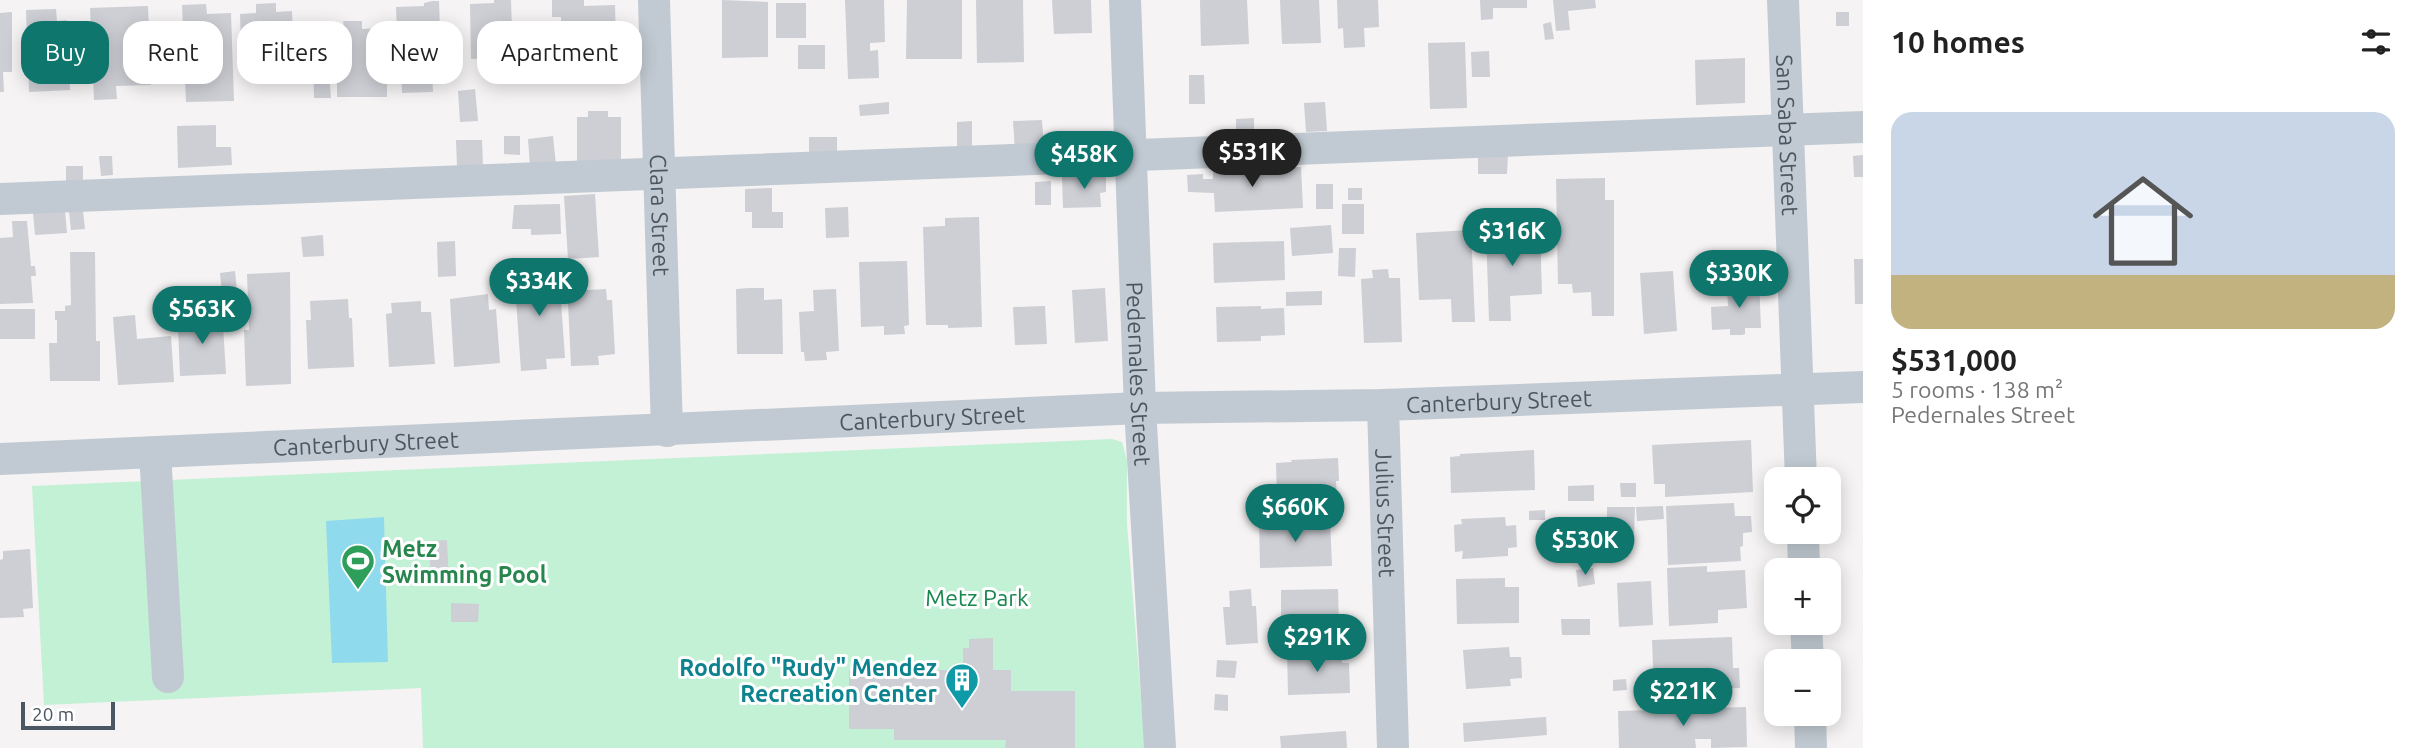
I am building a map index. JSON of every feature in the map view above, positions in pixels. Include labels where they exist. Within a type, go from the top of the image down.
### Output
[{"type":"street","name":"Clara Street","points":[[654,0],[667,430]]},
{"type":"street","name":"Pedernales Street","points":[[1125,0],[1140,408],[1160,748]]},
{"type":"street","name":"San Saba Street","points":[[1783,0],[1800,467]]},
{"type":"street","points":[[0,199],[1863,127]]},
{"type":"street","name":"Canterbury Street","points":[[0,459],[1140,408],[1383,405],[1863,387]]},
{"type":"street","name":"Julius Street","points":[[1383,405],[1393,748]]},
{"type":"street","points":[[155,452],[168,677]]},
{"type":"street","points":[[1810,726],[1811,748]]},
{"type":"green space","name":"Metz Park","points":[[1112,439],[1122,442],[1127,460],[1127,524],[1145,748],[423,748],[421,688],[44,705],[32,486]]},
{"type":"water","name":"Metz Swimming Pool","points":[[384,517],[388,662],[332,663],[326,521]]},
{"type":"building","points":[[494,0],[511,0],[512,21],[477,21],[477,59],[471,59],[470,4],[494,3]]},
{"type":"building","points":[[552,0],[584,0],[584,6],[615,5],[615,21],[561,21],[561,17],[552,17]]},
{"type":"building","points":[[722,0],[768,2],[768,57],[722,58]]},
{"type":"building","points":[[845,0],[884,0],[885,42],[870,43],[870,51],[878,50],[879,78],[848,79]]},
{"type":"building","points":[[907,0],[962,0],[962,59],[906,59]]},
{"type":"building","points":[[976,0],[1023,0],[1024,62],[977,63]]},
{"type":"building","points":[[1052,0],[1091,0],[1092,33],[1054,34]]},
{"type":"building","points":[[1200,0],[1247,0],[1249,44],[1201,46]]},
{"type":"building","points":[[1280,0],[1319,0],[1321,43],[1282,44]]},
{"type":"building","points":[[1337,0],[1378,0],[1379,27],[1364,28],[1365,47],[1344,48],[1343,28],[1338,29]]},
{"type":"building","points":[[1480,0],[1527,0],[1527,8],[1493,8],[1493,19],[1481,20]]},
{"type":"building","points":[[1553,0],[1595,0],[1596,8],[1568,11],[1570,30],[1556,31]]},
{"type":"building","points":[[439,1],[440,21],[397,21],[396,7],[424,6],[424,3]]},
{"type":"building","points":[[276,3],[276,12],[292,11],[292,21],[240,21],[240,14],[256,13],[256,4]]},
{"type":"building","points":[[776,3],[806,3],[806,38],[776,38]]},
{"type":"building","points":[[206,4],[207,14],[231,13],[234,101],[186,102],[185,84],[223,84],[223,21],[183,21],[182,5]]},
{"type":"building","points":[[148,6],[149,21],[123,21],[123,84],[151,85],[116,86],[117,99],[94,100],[93,84],[109,84],[109,21],[91,21],[90,8]]},
{"type":"building","points":[[56,9],[57,21],[26,21],[26,10]]},
{"type":"building","points":[[12,12],[12,72],[3,72],[4,92],[0,92],[0,13]]},
{"type":"building","points":[[1836,12],[1849,12],[1849,26],[1836,26]]},
{"type":"building","points":[[352,21],[362,21],[362,29],[366,29],[366,84],[387,84],[387,97],[337,97],[337,84],[352,84]]},
{"type":"building","points":[[1551,22],[1554,39],[1545,40],[1543,24]]},
{"type":"building","points":[[1465,42],[1467,108],[1430,109],[1428,43]]},
{"type":"building","points":[[798,45],[825,45],[825,69],[798,69]]},
{"type":"building","points":[[1489,51],[1490,77],[1472,77],[1471,52]]},
{"type":"building","points":[[1745,58],[1745,103],[1696,105],[1695,60]]},
{"type":"building","points":[[1189,75],[1204,75],[1205,104],[1189,104]]},
{"type":"building","points":[[29,84],[70,84],[70,90],[29,92]]},
{"type":"building","points":[[314,84],[330,84],[331,98],[314,98]]},
{"type":"building","points":[[402,84],[433,84],[433,92],[402,93]]},
{"type":"building","points":[[475,89],[478,121],[460,122],[458,91]]},
{"type":"building","points":[[889,102],[889,114],[860,116],[859,105]]},
{"type":"building","points":[[1325,102],[1327,131],[1306,132],[1304,103]]},
{"type":"building","points":[[588,111],[608,111],[608,117],[621,117],[621,166],[577,166],[577,117],[588,117]]},
{"type":"building","points":[[1254,118],[1254,130],[1236,130],[1236,119]]},
{"type":"building","points":[[1042,120],[1044,149],[1015,151],[1013,121]]},
{"type":"building","points":[[972,121],[972,152],[957,152],[957,122]]},
{"type":"building","points":[[216,125],[216,147],[231,147],[232,165],[178,168],[177,126]]},
{"type":"building","points":[[504,136],[520,136],[520,155],[504,154]]},
{"type":"building","points":[[553,136],[556,165],[530,167],[528,139]]},
{"type":"building","points":[[809,137],[837,137],[837,155],[809,155]]},
{"type":"building","points":[[456,140],[482,140],[483,167],[457,167]]},
{"type":"building","points":[[1478,155],[1508,155],[1507,174],[1478,174]]},
{"type":"building","points":[[1863,155],[1863,177],[1854,177],[1853,156]]},
{"type":"building","points":[[99,156],[112,156],[113,175],[101,176]]},
{"type":"building","points":[[66,166],[83,166],[83,184],[66,184]]},
{"type":"building","points":[[1301,167],[1303,208],[1215,212],[1214,193],[1188,192],[1187,175],[1203,174],[1203,179],[1213,179],[1213,171]]},
{"type":"building","points":[[1094,173],[1106,173],[1106,192],[1100,193],[1101,207],[1063,208],[1062,177],[1093,176]]},
{"type":"building","points":[[1605,178],[1605,200],[1614,200],[1614,316],[1592,316],[1591,292],[1573,293],[1572,284],[1558,284],[1556,179]]},
{"type":"building","points":[[1051,181],[1051,205],[1035,205],[1035,182]]},
{"type":"building","points":[[1316,184],[1333,184],[1333,209],[1316,209]]},
{"type":"building","points":[[772,188],[772,212],[783,212],[783,228],[752,228],[752,212],[745,212],[745,189]]},
{"type":"building","points":[[1348,188],[1362,188],[1362,200],[1348,200]]},
{"type":"building","points":[[595,194],[599,257],[568,259],[564,196]]},
{"type":"building","points":[[560,204],[561,234],[531,235],[531,229],[512,229],[514,205]]},
{"type":"building","points":[[1342,204],[1364,204],[1364,234],[1342,234]]},
{"type":"building","points":[[848,207],[849,237],[826,238],[825,208]]},
{"type":"building","points":[[65,211],[67,233],[35,235],[33,213]]},
{"type":"building","points":[[83,211],[85,229],[71,230],[69,212]]},
{"type":"building","points":[[979,217],[982,327],[948,328],[948,325],[926,325],[923,227],[945,226],[945,218]]},
{"type":"building","points":[[12,221],[27,221],[31,266],[35,266],[36,276],[31,276],[33,303],[0,304],[0,238],[13,237]]},
{"type":"building","points":[[1331,225],[1333,253],[1292,256],[1290,228]]},
{"type":"building","points":[[1540,228],[1542,294],[1510,296],[1511,321],[1489,321],[1486,230]]},
{"type":"building","points":[[1471,230],[1475,322],[1452,322],[1451,299],[1419,300],[1416,233]]},
{"type":"building","points":[[323,235],[324,256],[303,257],[301,237]]},
{"type":"building","points":[[455,241],[456,276],[438,277],[437,242]]},
{"type":"building","points":[[1284,241],[1285,280],[1214,283],[1213,243]]},
{"type":"building","points":[[1339,248],[1356,248],[1355,277],[1338,276]]},
{"type":"building","points":[[70,252],[95,252],[96,341],[100,341],[100,381],[50,381],[49,343],[57,343],[55,311],[65,311],[65,306],[71,305]]},
{"type":"building","points":[[1854,259],[1863,259],[1863,304],[1855,304]]},
{"type":"building","points":[[907,261],[909,325],[904,326],[905,334],[884,335],[884,326],[861,327],[859,262]]},
{"type":"building","points":[[542,269],[542,274],[559,273],[565,358],[546,359],[547,369],[521,371],[514,271]]},
{"type":"building","points":[[1388,269],[1389,278],[1400,278],[1402,342],[1364,343],[1361,279],[1373,278],[1372,270]]},
{"type":"building","points":[[235,271],[238,302],[223,304],[220,273]]},
{"type":"building","points":[[1673,271],[1677,331],[1644,334],[1640,273]]},
{"type":"building","points":[[290,272],[291,384],[246,386],[244,330],[249,330],[247,274]]},
{"type":"building","points":[[1759,279],[1761,328],[1745,328],[1745,334],[1742,335],[1730,335],[1730,329],[1712,330],[1711,307],[1728,306],[1727,289],[1745,288],[1745,280]]},
{"type":"building","points":[[764,288],[764,300],[782,299],[783,354],[737,354],[736,289]]},
{"type":"building","points":[[1105,288],[1108,341],[1075,343],[1072,290]]},
{"type":"building","points":[[606,289],[607,300],[612,300],[615,354],[598,356],[599,365],[571,366],[568,302],[572,302],[571,291]]},
{"type":"building","points":[[836,289],[839,351],[826,352],[827,360],[805,361],[804,352],[801,352],[799,312],[814,311],[813,290]]},
{"type":"building","points":[[1322,291],[1322,305],[1286,306],[1286,292]]},
{"type":"building","points":[[488,294],[489,310],[496,309],[500,363],[454,367],[450,299]]},
{"type":"building","points":[[348,299],[349,318],[352,318],[354,367],[308,369],[306,320],[311,320],[310,301]]},
{"type":"building","points":[[421,301],[421,312],[431,312],[435,364],[389,367],[386,314],[392,313],[391,303]]},
{"type":"building","points":[[1045,306],[1047,344],[1015,345],[1013,307]]},
{"type":"building","points":[[1261,306],[1261,309],[1284,308],[1285,335],[1261,336],[1261,341],[1217,342],[1216,307]]},
{"type":"building","points":[[0,309],[35,309],[35,339],[0,339]]},
{"type":"building","points":[[172,309],[173,324],[162,325],[161,310]]},
{"type":"building","points":[[135,315],[137,339],[171,336],[174,382],[118,385],[113,317]]},
{"type":"building","points":[[218,315],[218,325],[223,325],[226,374],[180,376],[178,327],[183,327],[182,317]]},
{"type":"building","points":[[1751,440],[1753,492],[1665,497],[1665,484],[1654,484],[1652,445]]},
{"type":"building","points":[[1534,450],[1535,490],[1451,493],[1450,457],[1460,454]]},
{"type":"building","points":[[1338,458],[1337,498],[1277,499],[1276,463]]},
{"type":"building","points":[[1620,483],[1636,483],[1636,497],[1621,497]]},
{"type":"building","points":[[1594,485],[1594,501],[1568,501],[1568,486]]},
{"type":"building","points":[[1734,503],[1735,516],[1751,516],[1752,532],[1743,533],[1741,561],[1668,565],[1666,506]]},
{"type":"building","points":[[1663,506],[1664,519],[1637,521],[1636,507]]},
{"type":"building","points":[[1607,507],[1635,507],[1634,535],[1607,535]]},
{"type":"building","points":[[1545,510],[1545,520],[1529,520],[1529,511]]},
{"type":"building","points":[[1505,517],[1506,526],[1516,525],[1517,547],[1508,548],[1508,556],[1462,559],[1463,551],[1455,552],[1454,525],[1462,524],[1461,519]]},
{"type":"building","points":[[1330,519],[1332,566],[1260,568],[1259,521]]},
{"type":"building","points":[[447,540],[449,584],[431,585],[429,541]]},
{"type":"building","points":[[30,549],[33,608],[23,609],[24,617],[0,618],[0,560],[3,559],[3,551]]},
{"type":"building","points":[[1707,566],[1707,572],[1745,570],[1747,608],[1718,610],[1718,623],[1669,626],[1667,568]]},
{"type":"building","points":[[1593,568],[1595,584],[1578,587],[1576,570]]},
{"type":"building","points":[[1505,578],[1505,587],[1519,587],[1519,623],[1457,624],[1456,579]]},
{"type":"building","points":[[1651,581],[1653,625],[1619,627],[1617,583]]},
{"type":"building","points":[[1251,589],[1252,606],[1256,606],[1258,643],[1226,645],[1223,607],[1230,607],[1229,591]]},
{"type":"building","points":[[1338,589],[1339,628],[1281,629],[1281,590]]},
{"type":"building","points":[[451,603],[479,604],[478,622],[451,622]]},
{"type":"building","points":[[1561,619],[1590,619],[1590,635],[1562,635]]},
{"type":"building","points":[[1732,637],[1733,668],[1739,668],[1740,688],[1654,691],[1652,640]]},
{"type":"building","name":"Rodolfo \"Rudy\" Mendez Recreation Center","points":[[993,638],[993,670],[1011,670],[1011,691],[1075,691],[1075,748],[1005,748],[1006,740],[894,740],[894,729],[849,729],[849,670],[963,670],[963,648],[969,648],[969,639]]},
{"type":"building","points":[[1509,647],[1510,657],[1521,657],[1522,678],[1510,679],[1511,686],[1466,689],[1463,650]]},
{"type":"building","points":[[1287,650],[1304,650],[1304,654],[1342,653],[1342,663],[1349,663],[1350,693],[1288,695]]},
{"type":"building","points":[[1217,660],[1237,661],[1235,678],[1216,677]]},
{"type":"building","points":[[1626,679],[1627,690],[1613,691],[1613,680]]},
{"type":"building","points":[[1215,694],[1228,695],[1228,711],[1214,710]]},
{"type":"building","points":[[1746,707],[1747,747],[1711,748],[1711,739],[1695,739],[1696,748],[1619,748],[1618,711]]},
{"type":"building","points":[[1546,717],[1547,735],[1464,742],[1463,723]]},
{"type":"building","points":[[1346,731],[1347,748],[1281,748],[1280,736]]},
{"type":"place","name":"Metz Swimming Pool","points":[[358,591]]},
{"type":"place","name":"Rodolfo \"Rudy\" Mendez Recreation Center","points":[[962,710]]}]
